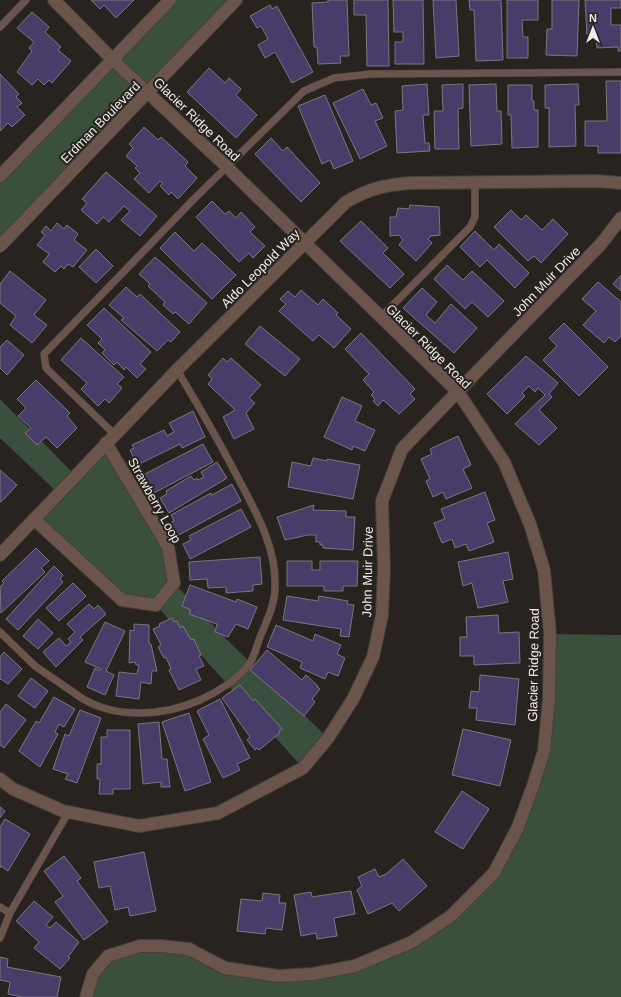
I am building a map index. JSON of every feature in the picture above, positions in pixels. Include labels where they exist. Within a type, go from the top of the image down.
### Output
[{"type":"street","name":"Glacier Ridge Road","points":[[54,0],[113,60],[228,168],[304,244],[458,392],[504,462],[514,484],[530,524],[544,570],[549,607],[549,698],[544,751],[518,827],[494,873],[451,916],[412,942],[355,966],[313,974],[278,976],[225,968],[189,949],[161,946],[140,946],[108,956],[93,974],[86,997]]},
{"type":"street","points":[[0,176],[170,0]]},
{"type":"street","name":"Erdman Boulevard","points":[[0,246],[236,0]]},
{"type":"street","name":"Aldo Leopold Way","points":[[0,555],[177,370],[346,202],[364,191],[387,185],[402,184],[597,181],[621,183]]},
{"type":"street","name":"John Muir Drive","points":[[0,779],[13,790],[68,812],[139,826],[218,812],[303,768],[328,738],[353,699],[373,657],[382,615],[384,569],[382,501],[402,449],[601,244],[621,218]]},
{"type":"street","name":"Strawberry Loop","points":[[34,519],[122,600],[156,605],[174,583],[168,547],[110,439]]},
{"type":"lane","points":[[0,27],[26,0]]},
{"type":"lane","points":[[110,439],[46,368],[44,354],[194,199],[228,168],[287,106],[304,91],[334,78],[378,74],[621,72]]},
{"type":"lane","points":[[381,317],[470,227],[475,217],[475,182]]},
{"type":"lane","points":[[0,632],[35,666],[83,699],[90,703],[131,713],[152,714],[191,704],[228,684],[250,663],[267,620],[275,589],[274,565],[270,547],[259,519],[216,434],[177,370]]},
{"type":"lane","points":[[0,938],[10,913],[68,812]]},
{"type":"lane","points":[[0,907],[10,913]]},
{"type":"green space","points":[[170,0],[236,0],[0,246],[0,176]]},
{"type":"green space","points":[[0,399],[75,475],[106,443],[168,547],[174,583],[223,636],[328,738],[303,768],[156,605],[122,600],[34,519],[58,493],[0,438]]},
{"type":"green space","points":[[550,634],[621,635],[621,997],[86,997],[108,956],[161,946],[225,968],[313,974],[412,942],[494,873],[544,751]]},
{"type":"building","points":[[91,0],[134,0],[116,18],[104,5],[100,9]]},
{"type":"building","points":[[328,0],[347,0],[349,56],[340,56],[341,63],[318,64],[317,47],[314,47],[312,3],[328,2]]},
{"type":"building","points":[[354,0],[388,0],[389,66],[367,66],[366,15],[354,15]]},
{"type":"building","points":[[393,0],[423,0],[424,64],[395,64],[395,42],[403,42],[403,32],[394,32]]},
{"type":"building","points":[[433,0],[456,0],[459,56],[436,58]]},
{"type":"building","points":[[469,0],[501,0],[503,60],[476,61],[474,10],[470,10]]},
{"type":"building","points":[[507,0],[538,0],[538,20],[522,20],[523,37],[528,37],[528,58],[507,58]]},
{"type":"building","points":[[552,0],[579,0],[577,56],[546,55],[547,29],[552,29]]},
{"type":"building","points":[[585,0],[621,0],[621,8],[611,8],[611,25],[621,25],[621,51],[618,51],[618,47],[597,48],[596,34],[587,35]]},
{"type":"building","points":[[270,5],[272,9],[277,6],[313,72],[292,83],[275,52],[265,58],[258,45],[268,39],[261,26],[257,28],[250,16]]},
{"type":"building","points":[[32,12],[49,27],[45,32],[61,47],[58,50],[71,61],[52,83],[49,80],[44,85],[38,79],[32,85],[17,72],[32,51],[29,48],[34,42],[17,28]]},
{"type":"building","points":[[209,68],[225,83],[229,78],[241,89],[236,95],[257,115],[236,138],[187,92]]},
{"type":"building","points":[[0,74],[19,94],[16,97],[22,103],[17,107],[25,115],[12,127],[8,123],[0,131]]},
{"type":"building","points":[[606,81],[621,81],[621,153],[598,153],[598,146],[585,146],[585,121],[607,121]]},
{"type":"building","points":[[427,84],[429,115],[423,115],[425,143],[429,143],[430,151],[397,153],[395,111],[403,110],[402,86]]},
{"type":"building","points":[[463,84],[463,108],[458,109],[459,149],[435,149],[434,111],[443,111],[442,85]]},
{"type":"building","points":[[496,84],[497,111],[501,111],[502,144],[471,146],[469,85]]},
{"type":"building","points":[[578,84],[579,105],[575,105],[576,146],[549,147],[549,108],[545,108],[545,85]]},
{"type":"building","points":[[508,85],[532,85],[532,101],[534,101],[534,110],[538,110],[538,147],[512,148],[511,115],[508,115]]},
{"type":"building","points":[[363,89],[371,105],[376,103],[383,118],[375,121],[387,146],[360,159],[333,103]]},
{"type":"building","points":[[325,95],[353,161],[334,169],[330,160],[322,164],[298,106]]},
{"type":"building","points":[[144,127],[158,140],[161,137],[188,162],[185,166],[197,178],[178,199],[171,192],[169,195],[160,186],[163,183],[160,181],[149,193],[134,179],[140,173],[135,168],[137,166],[126,156],[133,148],[129,144]]},
{"type":"building","points":[[271,138],[283,151],[287,147],[320,183],[301,202],[255,154]]},
{"type":"building","points":[[106,172],[157,216],[140,236],[121,220],[130,211],[124,206],[109,222],[103,217],[97,224],[81,210],[87,203],[82,199]]},
{"type":"building","points":[[212,201],[225,214],[229,211],[236,218],[241,212],[255,227],[250,232],[265,246],[253,258],[249,253],[239,262],[196,217]]},
{"type":"building","points":[[410,205],[439,207],[440,235],[431,236],[428,239],[432,243],[416,261],[399,245],[403,240],[399,235],[390,236],[390,217],[396,217],[398,208],[409,209]]},
{"type":"building","points":[[511,210],[521,220],[526,215],[542,230],[553,219],[568,234],[541,263],[534,256],[528,261],[494,227]]},
{"type":"building","points":[[361,221],[388,248],[383,253],[404,274],[390,288],[340,241]]},
{"type":"building","points":[[57,223],[64,229],[67,225],[78,234],[74,240],[87,250],[73,267],[68,264],[64,269],[61,266],[55,272],[43,262],[49,254],[37,245],[45,235],[41,232],[46,226],[51,231]]},
{"type":"building","points":[[475,231],[494,250],[499,244],[529,273],[515,288],[487,260],[480,267],[460,247]]},
{"type":"building","points":[[175,232],[194,251],[202,243],[236,275],[212,299],[160,248]]},
{"type":"building","points":[[96,249],[113,266],[96,283],[79,267]]},
{"type":"building","points":[[155,257],[207,303],[189,324],[175,312],[173,314],[163,305],[165,302],[148,286],[150,284],[139,274]]},
{"type":"building","points":[[447,265],[463,280],[472,271],[504,301],[488,317],[472,302],[465,309],[434,279]]},
{"type":"building","points":[[10,271],[46,300],[34,315],[47,325],[32,343],[10,325],[16,316],[0,303],[0,284]]},
{"type":"building","points":[[621,275],[621,291],[613,284]]},
{"type":"building","points":[[598,282],[621,302],[621,336],[615,342],[609,337],[604,343],[583,325],[596,311],[582,299]]},
{"type":"building","points":[[126,287],[137,297],[140,294],[180,332],[171,342],[168,340],[157,351],[121,320],[124,318],[109,305]]},
{"type":"building","points":[[422,288],[437,302],[426,315],[435,323],[451,304],[477,328],[454,353],[403,308]]},
{"type":"building","points":[[301,290],[318,305],[323,299],[338,313],[336,315],[351,329],[334,348],[319,335],[313,341],[279,311],[286,304],[280,299],[288,291],[295,297]]},
{"type":"building","points":[[104,308],[151,352],[140,364],[146,369],[137,378],[126,367],[124,370],[117,362],[114,365],[102,353],[105,350],[98,343],[102,339],[87,325]]},
{"type":"building","points":[[564,323],[608,367],[579,396],[543,360],[557,346],[549,338]]},
{"type":"building","points":[[260,326],[300,359],[285,376],[245,344]]},
{"type":"building","points":[[361,333],[415,389],[410,394],[415,399],[399,414],[383,400],[378,406],[373,401],[375,399],[371,395],[374,392],[363,380],[369,374],[345,349]]},
{"type":"building","points":[[81,338],[124,377],[117,384],[122,388],[109,403],[105,399],[98,406],[81,389],[87,383],[61,360]]},
{"type":"building","points":[[7,340],[24,355],[7,375],[0,368],[0,347]]},
{"type":"building","points":[[526,356],[558,383],[549,394],[552,397],[539,410],[557,428],[539,445],[515,424],[545,395],[538,388],[535,392],[529,386],[522,393],[525,396],[507,414],[487,394]]},
{"type":"building","points":[[223,358],[227,362],[231,358],[261,385],[249,398],[255,403],[246,413],[254,429],[234,439],[223,417],[235,410],[208,384],[212,379],[208,375]]},
{"type":"building","points":[[36,380],[70,413],[67,416],[77,428],[57,448],[46,437],[37,445],[25,433],[31,428],[18,416],[26,408],[17,399]]},
{"type":"building","points":[[342,397],[362,406],[355,421],[375,430],[365,451],[353,446],[352,450],[324,437]]},
{"type":"building","points":[[193,411],[205,437],[182,448],[180,444],[137,465],[130,450],[134,448],[132,445],[164,430],[167,436],[174,432],[169,423]]},
{"type":"building","points":[[458,436],[471,465],[463,469],[472,488],[446,499],[443,492],[433,497],[426,481],[430,479],[421,459],[432,454],[430,449]]},
{"type":"building","points":[[203,444],[213,462],[152,494],[143,475]]},
{"type":"building","points":[[313,458],[360,465],[353,499],[288,487],[292,462],[311,466]]},
{"type":"building","points":[[217,462],[227,478],[169,513],[160,498],[167,494],[166,491],[191,476],[194,480],[204,477],[201,472]]},
{"type":"building","points":[[0,470],[17,485],[1,502],[0,501]]},
{"type":"building","points":[[232,484],[241,501],[177,536],[170,523],[174,521],[171,515],[211,493],[212,495]]},
{"type":"building","points":[[485,492],[495,520],[487,523],[494,542],[469,551],[466,544],[455,548],[452,539],[442,543],[434,523],[445,519],[441,509]]},
{"type":"building","points":[[314,505],[313,510],[346,511],[346,517],[355,517],[353,550],[323,548],[323,545],[320,545],[320,542],[316,542],[316,535],[308,535],[285,540],[277,517]]},
{"type":"building","points":[[241,509],[251,527],[190,559],[183,544],[191,540],[189,536]]},
{"type":"building","points":[[36,548],[49,561],[41,568],[45,572],[1,613],[0,587],[4,583],[2,581]]},
{"type":"building","points":[[508,552],[513,579],[503,581],[508,602],[478,608],[472,583],[463,586],[458,562]]},
{"type":"building","points":[[260,557],[262,584],[253,585],[253,591],[226,593],[226,587],[208,588],[207,579],[190,580],[189,562]]},
{"type":"building","points":[[287,561],[312,561],[312,570],[320,570],[320,561],[358,561],[357,586],[343,586],[343,591],[324,591],[324,586],[287,586]]},
{"type":"building","points":[[54,566],[63,575],[60,579],[63,582],[18,630],[6,619]]},
{"type":"building","points":[[73,583],[86,596],[59,621],[46,608]]},
{"type":"building","points":[[190,585],[236,602],[237,599],[257,607],[248,629],[236,624],[228,637],[215,632],[217,624],[189,614],[191,610],[182,606]]},
{"type":"building","points":[[287,596],[318,601],[319,596],[348,601],[347,604],[354,605],[349,637],[340,636],[341,629],[283,620]]},
{"type":"building","points":[[89,604],[94,609],[98,605],[106,614],[80,637],[83,640],[56,667],[43,652],[59,638],[66,646],[71,642],[68,639],[75,632],[67,624]]},
{"type":"building","points":[[498,615],[499,633],[519,632],[520,663],[474,665],[474,656],[460,656],[460,637],[467,637],[466,617]]},
{"type":"building","points":[[172,618],[174,622],[177,621],[180,628],[183,626],[191,640],[194,639],[201,655],[199,656],[204,666],[196,669],[201,680],[179,690],[169,670],[171,669],[166,657],[164,658],[158,647],[161,645],[153,629],[160,626],[159,624]]},
{"type":"building","points":[[38,619],[53,633],[38,649],[23,636]]},
{"type":"building","points":[[105,622],[125,631],[106,671],[114,675],[105,695],[87,687],[95,668],[100,671],[101,669],[85,662]]},
{"type":"building","points":[[134,624],[149,625],[149,644],[151,644],[157,671],[152,671],[151,684],[141,682],[139,699],[116,696],[119,672],[137,674],[139,665],[136,665],[135,662],[129,663],[130,630],[134,631]]},
{"type":"building","points":[[276,625],[313,641],[315,634],[341,645],[337,654],[345,658],[338,676],[328,672],[325,679],[300,668],[302,662],[267,647]]},
{"type":"building","points":[[267,650],[302,680],[306,675],[320,689],[312,699],[315,702],[304,716],[250,670]]},
{"type":"building","points":[[4,652],[22,669],[8,684],[1,679],[0,680],[0,657]]},
{"type":"building","points":[[480,675],[519,679],[515,725],[476,720],[477,708],[469,708],[471,691],[479,692]]},
{"type":"building","points":[[31,678],[48,691],[35,708],[18,696]]},
{"type":"building","points":[[240,685],[253,701],[255,699],[282,729],[279,731],[280,733],[259,750],[257,748],[255,750],[247,740],[250,737],[222,698]]},
{"type":"building","points":[[54,697],[75,709],[64,727],[59,724],[55,732],[58,734],[40,767],[19,751],[36,721],[39,723]]},
{"type":"building","points":[[220,699],[250,758],[237,764],[240,770],[223,778],[203,739],[209,735],[197,711]]},
{"type":"building","points":[[6,704],[26,720],[4,748],[0,745],[0,712]]},
{"type":"building","points":[[80,710],[101,718],[77,783],[65,779],[68,774],[53,769],[65,734],[69,736]]},
{"type":"building","points":[[189,713],[211,782],[185,791],[162,722]]},
{"type":"building","points":[[159,722],[162,759],[167,759],[170,787],[161,787],[161,782],[143,784],[138,724]]},
{"type":"building","points":[[463,729],[511,740],[500,786],[452,775]]},
{"type":"building","points":[[107,730],[130,730],[130,789],[113,789],[113,794],[99,794],[100,779],[97,779],[97,764],[101,764],[101,737],[107,737]]},
{"type":"building","points":[[462,791],[489,809],[463,849],[435,832]]},
{"type":"building","points":[[0,807],[5,811],[0,818]]},
{"type":"building","points":[[5,819],[30,834],[8,871],[1,866],[0,868],[0,827]]},
{"type":"building","points":[[144,852],[156,911],[130,916],[128,907],[115,910],[110,886],[99,888],[94,862]]},
{"type":"building","points":[[64,856],[81,878],[77,881],[108,922],[84,940],[55,902],[63,896],[44,871]]},
{"type":"building","points":[[403,859],[427,886],[399,911],[392,903],[368,914],[357,890],[362,886],[358,877],[375,869],[379,877],[386,874]]},
{"type":"building","points":[[351,891],[355,914],[334,918],[337,936],[317,939],[316,933],[301,936],[294,895],[311,892],[312,897]]},
{"type":"building","points":[[263,893],[280,895],[279,903],[286,903],[282,930],[266,928],[265,934],[237,931],[241,899],[262,901]]},
{"type":"building","points":[[34,901],[53,917],[46,925],[50,928],[56,922],[79,942],[68,957],[70,958],[60,969],[34,948],[39,942],[16,921]]},
{"type":"building","points":[[0,957],[8,959],[7,967],[61,977],[57,997],[22,997],[8,994],[10,982],[0,980]]}]
